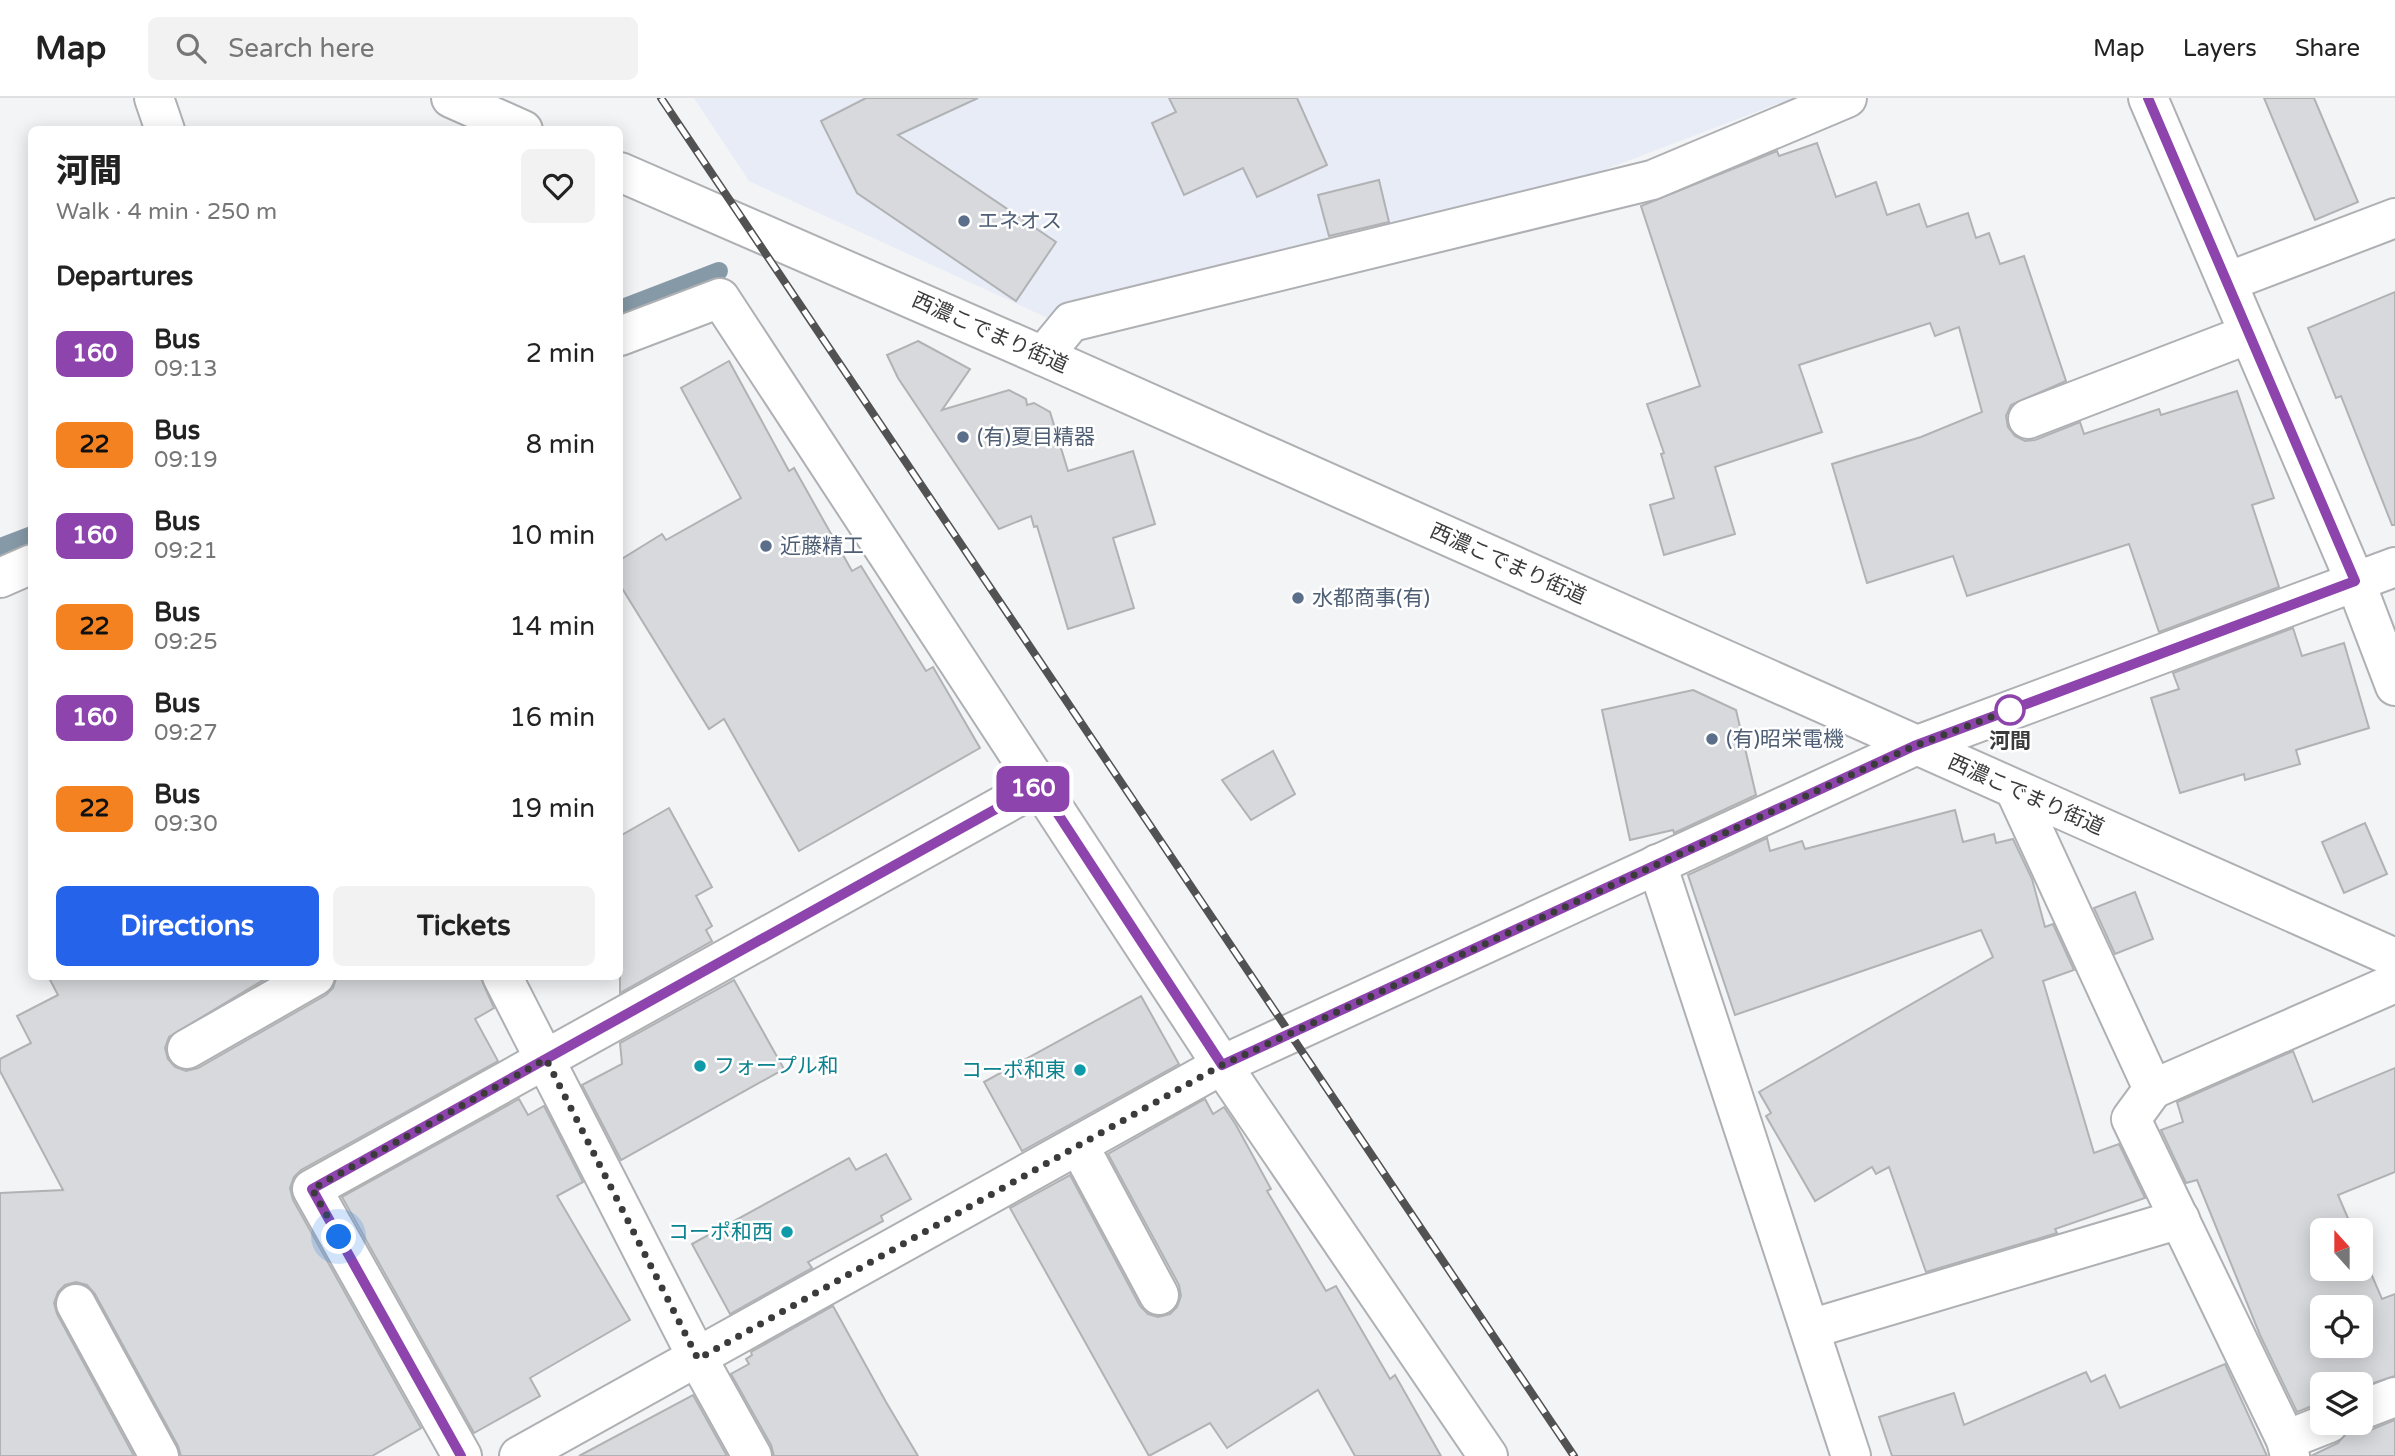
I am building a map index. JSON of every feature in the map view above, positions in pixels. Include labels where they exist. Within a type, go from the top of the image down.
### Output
[{"type":"street","points":[[154,98],[164,126]]},
{"type":"street","points":[[451,98],[514,126]]},
{"type":"street","points":[[1042,356],[1071,322],[1652,180],[1847,98]]},
{"type":"street","points":[[2148,98],[2355,581],[2395,686]]},
{"type":"street","name":"西濃こでまり街道","points":[[623,173],[1042,356],[2395,958]]},
{"type":"street","points":[[2227,282],[2395,218]]},
{"type":"street","points":[[623,334],[720,298],[1222,1065],[1488,1456]]},
{"type":"street","points":[[2028,419],[2249,334]]},
{"type":"street","points":[[0,578],[28,566]]},
{"type":"street","points":[[519,1456],[698,1359],[1222,1065],[1914,746],[2395,567]]},
{"type":"street","points":[[461,1456],[312,1189],[1039,785]]},
{"type":"street","points":[[2015,790],[2153,1089]]},
{"type":"street","points":[[1657,864],[1851,1456]]},
{"type":"street","points":[[187,1049],[308,980]]},
{"type":"street","points":[[504,980],[698,1359],[752,1456]]},
{"type":"street","points":[[2310,1435],[2288,1448],[2132,1119],[2153,1089],[2395,983]]},
{"type":"street","points":[[1079,1146],[1158,1295]]},
{"type":"street","points":[[1810,1329],[2180,1219]]},
{"type":"street","points":[[76,1304],[159,1456]]},
{"type":"street","points":[[2373,1405],[2395,1397]]},
{"type":"shaded area","points":[[694,98],[1793,98],[1535,196],[1050,319],[749,181]]},
{"type":"building","points":[[866,98],[978,98],[898,135],[1056,242],[1016,301],[857,193],[821,121]]},
{"type":"building","points":[[1169,98],[1297,98],[1327,165],[1257,197],[1243,168],[1184,195],[1152,123],[1176,112]]},
{"type":"building","points":[[2264,98],[2314,98],[2358,202],[2315,220]]},
{"type":"building","points":[[1817,143],[1836,197],[1876,182],[1887,215],[1919,204],[1927,227],[1968,213],[1976,238],[1989,233],[2000,264],[2024,256],[2066,381],[2011,405],[2006,416],[2008,427],[2015,436],[2025,441],[2035,440],[2080,422],[2084,434],[2159,409],[2161,415],[2237,391],[2274,498],[2252,505],[2279,587],[2159,632],[2129,544],[1967,596],[1953,556],[1867,583],[1832,464],[1921,437],[1982,412],[1959,327],[1935,336],[1930,323],[1799,365],[1822,432],[1715,467],[1735,534],[1664,555],[1650,505],[1674,498],[1661,454],[1664,453],[1647,404],[1700,386],[1641,206],[1777,151],[1779,156]]},
{"type":"building","points":[[1379,180],[1389,222],[1329,236],[1318,195]]},
{"type":"building","points":[[2395,292],[2395,525],[2392,525],[2341,396],[2336,398],[2308,328]]},
{"type":"building","points":[[918,341],[970,369],[942,410],[1009,390],[1026,399],[1027,405],[1034,403],[1050,412],[1068,471],[1133,451],[1155,524],[1113,538],[1134,608],[1068,629],[1037,526],[1034,527],[1031,516],[999,529],[898,378],[887,355]]},
{"type":"building","points":[[729,361],[789,471],[794,468],[852,571],[861,566],[926,671],[933,667],[980,748],[799,851],[724,719],[709,729],[623,590],[623,558],[662,534],[666,540],[741,498],[681,388]]},
{"type":"building","points":[[2293,628],[2302,656],[2344,643],[2369,728],[2296,750],[2300,764],[2245,780],[2244,774],[2180,793],[2151,698],[2179,689],[2173,673]]},
{"type":"building","points":[[1693,690],[1736,710],[1756,795],[1674,833],[1673,830],[1630,840],[1602,710]]},
{"type":"building","points":[[1273,751],[1295,794],[1251,820],[1222,780]]},
{"type":"building","points":[[669,808],[712,887],[696,896],[712,926],[706,930],[712,941],[620,993],[620,980],[623,980],[623,834]]},
{"type":"building","points":[[1955,810],[1963,842],[1994,834],[1996,843],[2013,839],[2032,879],[2045,927],[2053,924],[2074,970],[2043,981],[2094,1153],[2119,1144],[2145,1198],[2055,1229],[2057,1233],[1926,1272],[1889,1167],[1876,1174],[1872,1167],[1815,1201],[1766,1116],[1771,1113],[1759,1092],[1993,957],[1981,930],[1735,1015],[1688,875],[1767,838],[1770,851],[1802,841],[1805,849]]},
{"type":"building","points":[[2365,823],[2387,874],[2344,893],[2322,842]]},
{"type":"building","points":[[2135,892],[2153,939],[2115,954],[2094,908]]},
{"type":"building","points":[[50,980],[263,980],[169,1037],[165,1048],[168,1059],[175,1067],[186,1071],[198,1068],[326,995],[336,980],[482,980],[494,1008],[475,1019],[498,1061],[301,1170],[294,1177],[290,1188],[293,1200],[421,1428],[372,1456],[181,1456],[95,1294],[87,1285],[76,1282],[65,1285],[58,1292],[54,1303],[57,1314],[134,1456],[0,1456],[0,1193],[63,1190],[0,1071],[0,1059],[31,1043],[17,1016],[58,995]]},
{"type":"building","name":"フォープル和","points":[[734,980],[784,1069],[621,1160],[582,1085],[622,1064],[620,1043]]},
{"type":"building","name":"コーポ和東","points":[[1141,996],[1179,1064],[1022,1151],[984,1082]]},
{"type":"building","points":[[2293,1051],[2313,1102],[2395,1068],[2395,1172],[2338,1195],[2348,1218],[2310,1218],[2310,1281],[2373,1281],[2373,1278],[2382,1299],[2395,1294],[2395,1376],[2373,1383],[2373,1372],[2310,1372],[2310,1407],[2297,1412],[2260,1335],[2197,1180],[2186,1183],[2161,1130],[2183,1122],[2177,1102]]},
{"type":"building","points":[[519,1099],[528,1115],[544,1106],[583,1182],[557,1196],[630,1320],[530,1378],[540,1396],[474,1433],[342,1197]]},
{"type":"building","points":[[1205,1099],[1213,1114],[1224,1107],[1236,1125],[1271,1189],[1267,1191],[1326,1291],[1336,1286],[1390,1379],[1395,1375],[1441,1456],[1355,1456],[1318,1390],[1227,1448],[1210,1423],[1149,1456],[1010,1208],[1070,1175],[1140,1306],[1148,1314],[1158,1317],[1170,1314],[1177,1307],[1181,1296],[1179,1285],[1108,1154]]},
{"type":"building","name":"コーポ和西","points":[[886,1154],[911,1199],[881,1216],[883,1221],[808,1262],[812,1268],[730,1314],[692,1244],[849,1158],[856,1170]]},
{"type":"building","points":[[833,1306],[918,1456],[774,1456],[771,1445],[731,1374],[749,1364],[746,1359],[752,1355],[751,1352]]},
{"type":"building","points":[[2225,1364],[2267,1456],[1892,1456],[1879,1417],[1954,1393],[1964,1425],[2086,1372],[2091,1382],[2105,1375],[2120,1408]]},
{"type":"building","points":[[693,1395],[727,1456],[579,1456]]},
{"type":"building","points":[[2395,1420],[2395,1456],[2311,1456],[2338,1443],[2344,1435],[2373,1435],[2373,1429]]},
{"type":"waterway","points":[[623,308],[719,271]]},
{"type":"waterway","points":[[0,547],[28,536]]},
{"type":"railway","points":[[661,98],[1574,1456]]},
{"type":"bus line","name":"160","points":[[461,1456],[312,1189],[1039,785],[1222,1065],[1914,746],[2355,581],[2148,98]]},
{"type":"place","name":"エネオス","points":[[964,221]]},
{"type":"place","name":"(有)夏目精器","points":[[963,437]]},
{"type":"place","name":"近藤精工","points":[[766,546]]},
{"type":"place","name":"水都商事(有)","points":[[1298,598]]},
{"type":"place","name":"河間","points":[[2010,710]]},
{"type":"place","name":"(有)昭栄電機","points":[[1712,739]]},
{"type":"place","name":"フォープル和","points":[[700,1066]]},
{"type":"place","name":"コーポ和東","points":[[1080,1070]]},
{"type":"place","name":"コーポ和西","points":[[787,1232]]},
{"type":"route","points":[[339,1237],[312,1189],[546,1059],[698,1359],[1222,1065],[1914,746],[2018,707],[2010,710]]}]
